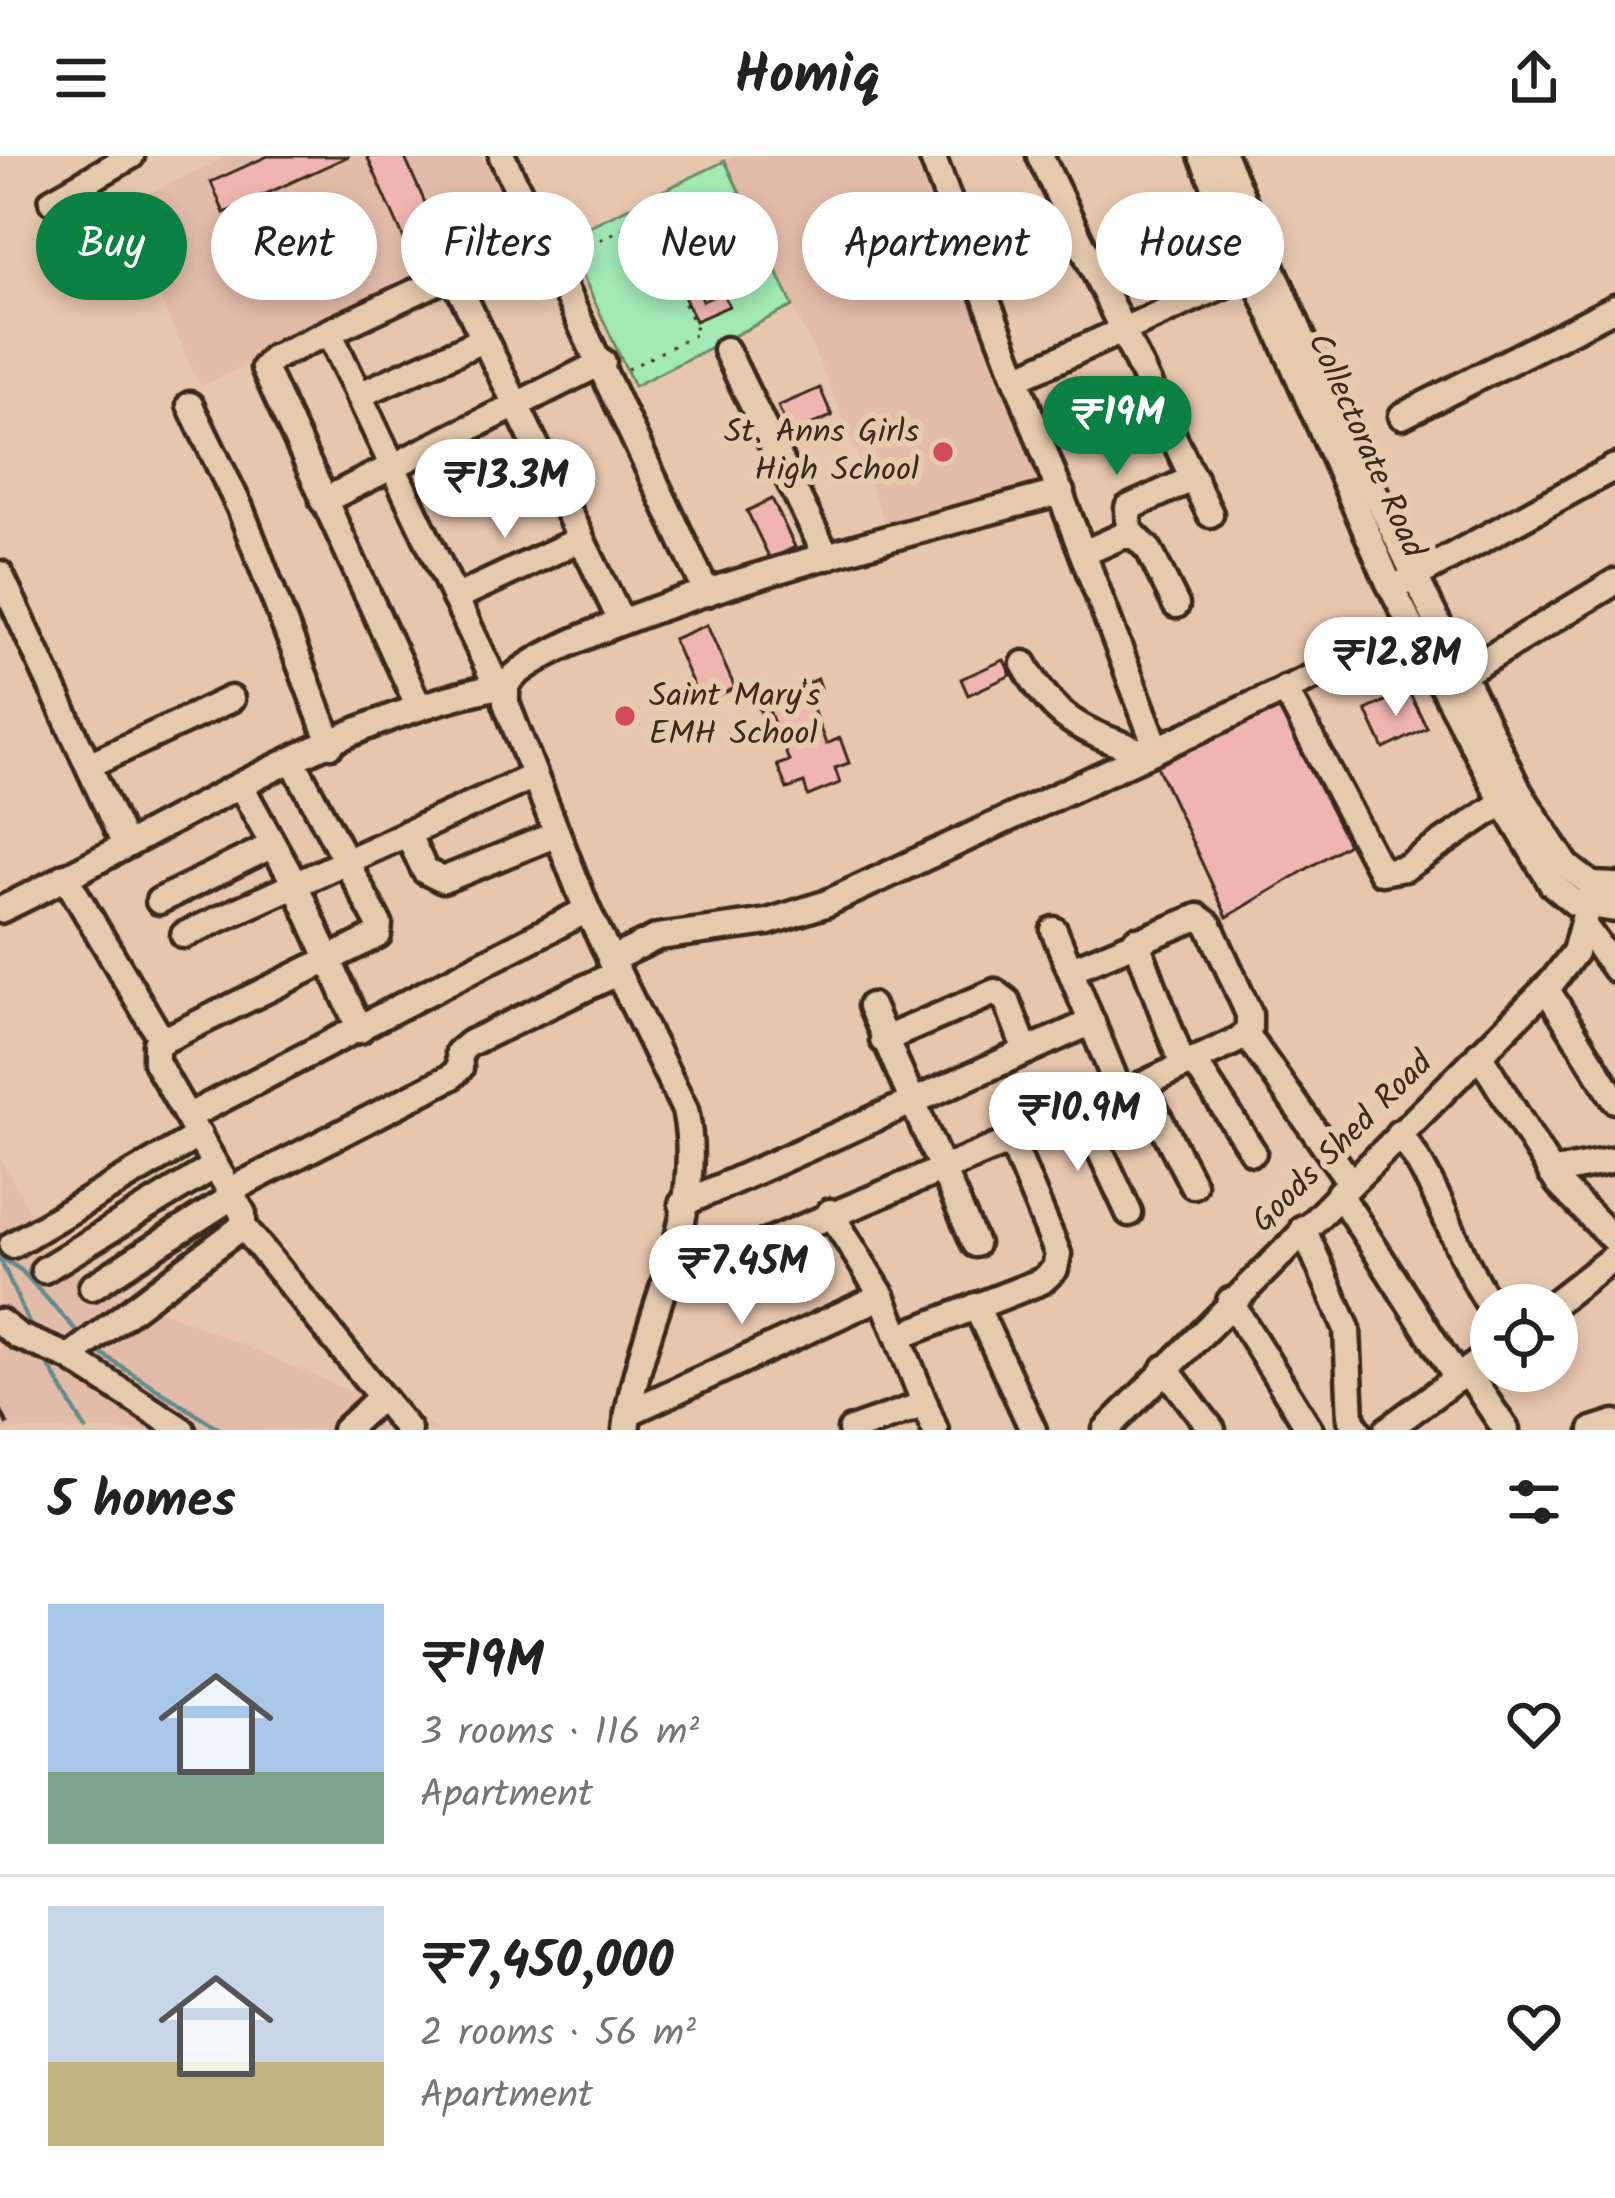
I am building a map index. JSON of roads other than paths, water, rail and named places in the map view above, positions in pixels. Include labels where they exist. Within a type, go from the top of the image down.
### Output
[{"type":"street","points":[[68,192],[131,156]]},
{"type":"street","points":[[502,156],[520,192]]},
{"type":"street","points":[[932,156],[977,293],[1017,378],[1024,415],[1061,492],[1152,752]]},
{"type":"street","points":[[1040,156],[1210,514]]},
{"type":"street","name":"Collectorate Road","points":[[1202,156],[1218,192]]},
{"type":"street","name":"Collectorate Road","points":[[1224,156],[1403,583],[1413,630],[1453,680],[1503,802],[1552,884],[1575,903],[1599,903]]},
{"type":"street","points":[[401,299],[273,358],[264,373],[419,707]]},
{"type":"street","points":[[465,300],[621,621]]},
{"type":"street","points":[[572,300],[706,593]]},
{"type":"street","points":[[1017,378],[1190,300]]},
{"type":"street","name":"Collectorate Road","points":[[1266,300],[1453,680],[1567,866],[1599,903]]},
{"type":"street","points":[[1402,416],[1615,308]]},
{"type":"street","points":[[329,332],[501,686],[587,910],[685,1110],[690,1134],[682,1204],[627,1421]]},
{"type":"street","points":[[359,395],[483,340]]},
{"type":"street","points":[[726,350],[827,557]]},
{"type":"street","points":[[323,501],[515,405],[606,370]]},
{"type":"street","points":[[190,405],[240,508],[331,745]]},
{"type":"street","points":[[1403,583],[1615,467]]},
{"type":"street","points":[[1177,605],[1149,550],[1129,535],[1127,508],[1194,478]]},
{"type":"street","points":[[0,910],[331,745],[419,707],[501,686],[524,666],[621,621],[1061,492]]},
{"type":"street","points":[[1084,553],[1129,535]]},
{"type":"street","points":[[455,598],[580,538]]},
{"type":"street","points":[[0,574],[125,844]]},
{"type":"street","points":[[1453,680],[1615,582]]},
{"type":"street","points":[[92,1287],[231,1194],[451,1077],[460,1068],[459,1052],[470,1043],[614,966],[658,937],[769,922],[825,904],[1413,630]]},
{"type":"street","points":[[1024,664],[1042,697],[1067,722],[1152,752]]},
{"type":"street","points":[[1285,689],[1377,870],[1406,868],[1503,802]]},
{"type":"street","points":[[89,765],[231,699]]},
{"type":"street","points":[[294,763],[380,930],[370,943],[161,1039],[154,1057],[231,1194],[243,1226],[408,1430]]},
{"type":"street","points":[[184,935],[534,776]]},
{"type":"street","points":[[242,788],[296,886],[360,1030]]},
{"type":"street","points":[[407,833],[425,871],[442,880],[557,834]]},
{"type":"street","points":[[159,901],[273,845]]},
{"type":"street","points":[[65,876],[161,1039]]},
{"type":"street","points":[[1599,903],[1615,970]]},
{"type":"street","name":"Goods Shed Road","points":[[1106,1430],[1546,988],[1575,952],[1599,903]]},
{"type":"street","points":[[12,1245],[194,1126],[360,1030],[587,910]]},
{"type":"street","points":[[1072,969],[1189,917],[1204,920],[1250,1014],[1246,1034],[1462,1376],[1506,1430]]},
{"type":"street","points":[[1054,930],[1093,1022],[1193,1185]]},
{"type":"street","points":[[1136,940],[1189,1063],[1252,1152]]},
{"type":"street","points":[[1546,988],[1615,1100]]},
{"type":"street","points":[[883,1040],[995,992],[1007,1001],[1026,1052]]},
{"type":"street","points":[[871,1006],[975,1244]]},
{"type":"street","points":[[682,1204],[1093,1022]]},
{"type":"street","points":[[664,1285],[1131,1090],[1246,1034]]},
{"type":"street","points":[[1479,1054],[1551,1173],[1615,1240]]},
{"type":"street","points":[[1082,1111],[1129,1213]]},
{"type":"street","points":[[1399,1133],[1433,1181],[1477,1284]]},
{"type":"street","points":[[900,1336],[1042,1281],[1058,1263],[1011,1141]]},
{"type":"street","points":[[1551,1173],[1615,1160]]},
{"type":"street","points":[[44,1270],[215,1166]]},
{"type":"street","points":[[830,1212],[882,1296],[935,1430]]},
{"type":"street","points":[[74,1348],[243,1226]]},
{"type":"street","points":[[1303,1228],[1347,1329],[1352,1419],[1358,1430]]},
{"type":"street","points":[[1578,1285],[1615,1256]]},
{"type":"street","points":[[627,1421],[882,1296]]},
{"type":"street","points":[[1230,1301],[1310,1430]]},
{"type":"street","points":[[976,1306],[1033,1430]]},
{"type":"street","points":[[0,1322],[26,1340],[74,1348],[182,1430]]},
{"type":"street","points":[[1165,1368],[1212,1430]]},
{"type":"street","points":[[1387,1430],[1470,1370]]},
{"type":"street","points":[[345,1430],[380,1398]]},
{"type":"street","points":[[851,1430],[925,1404]]},
{"type":"street","points":[[1593,1430],[1615,1423]]},
{"type":"waterway","points":[[0,1257],[21,1270],[82,1337]]},
{"type":"waterway","points":[[0,1259],[32,1330]]},
{"type":"waterway","points":[[94,1349],[221,1430]]},
{"type":"waterway","points":[[44,1357],[86,1430]]},
{"type":"railway","points":[[0,1409],[10,1430]]},
{"type":"place","name":"St. Anns Girls High School","points":[[943,452]]},
{"type":"place","name":"Saint Mary's EMH School","points":[[625,716]]}]
